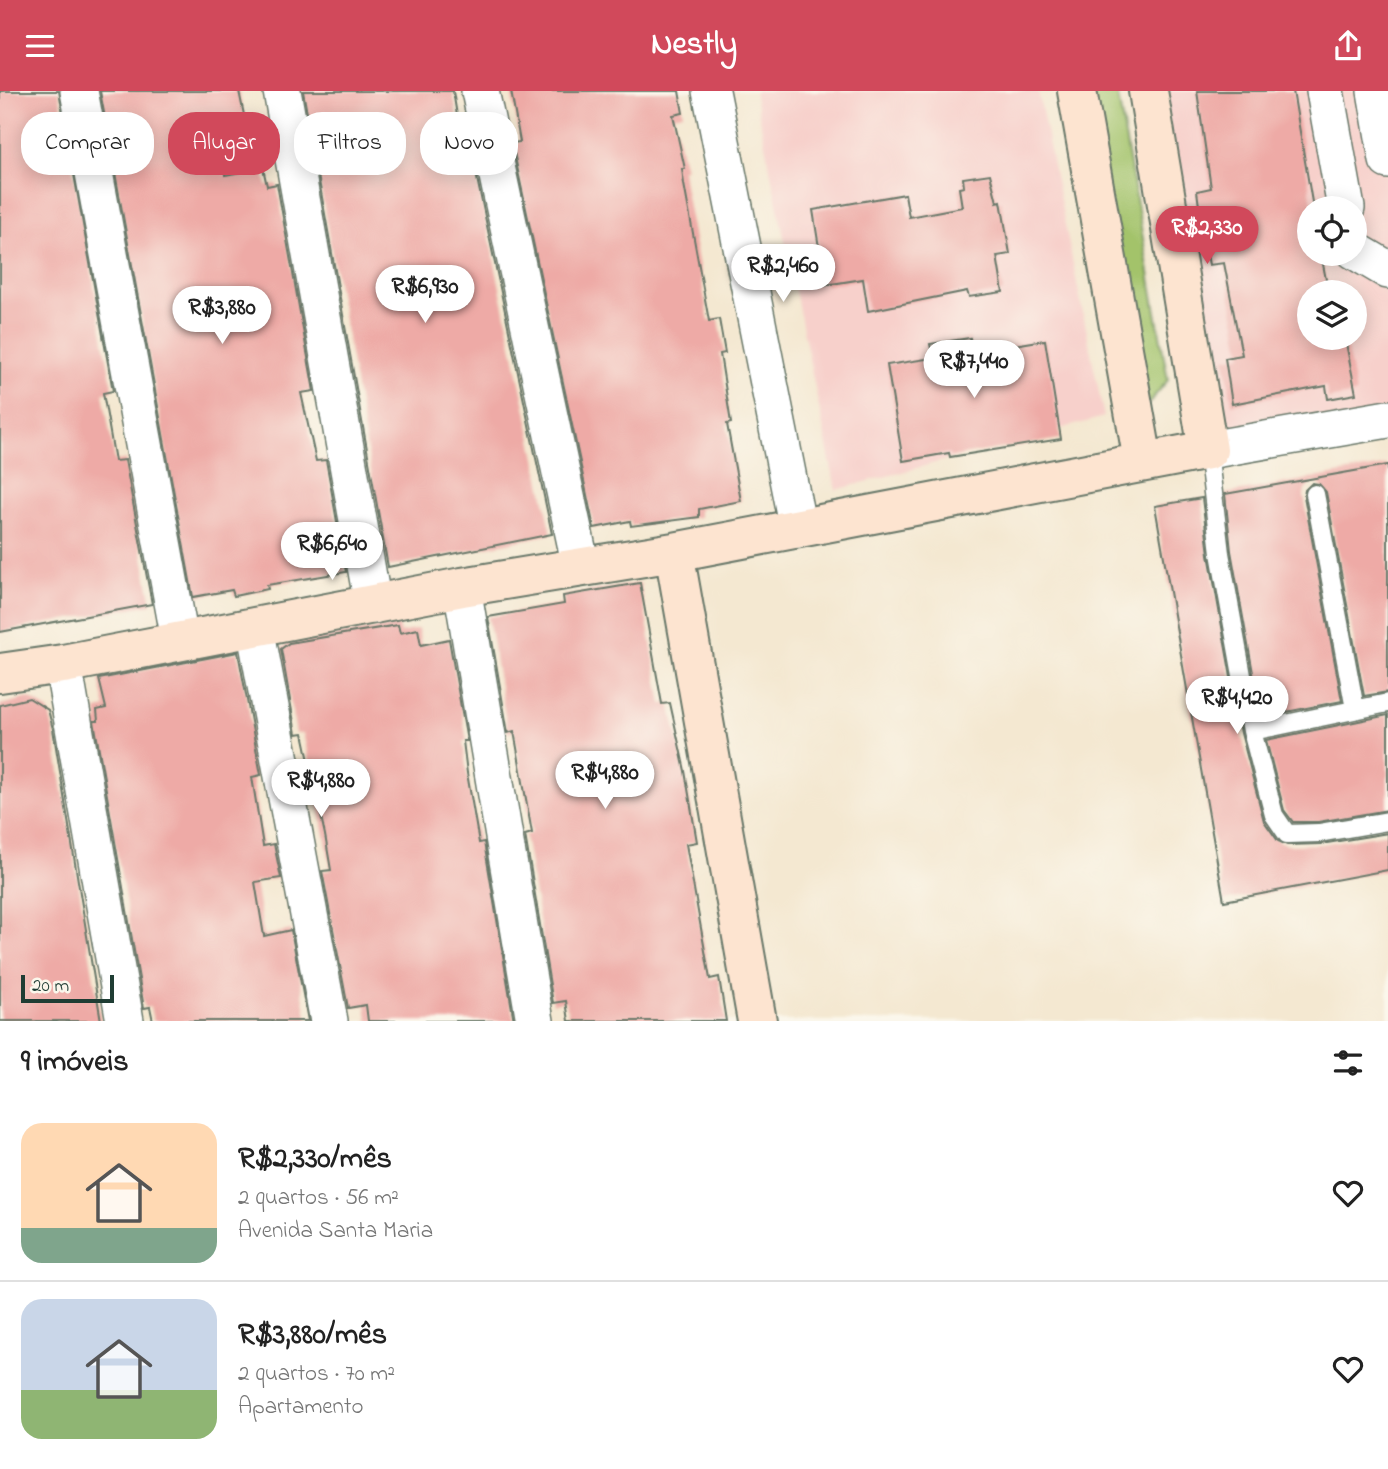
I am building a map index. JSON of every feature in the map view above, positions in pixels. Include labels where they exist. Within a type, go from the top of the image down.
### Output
[{"type":"main road","points":[[1077,91],[1143,461]]},
{"type":"main road","points":[[0,673],[63,664],[462,587],[674,552],[1208,450],[1148,91]]},
{"type":"main road","points":[[674,552],[757,1021]]},
{"type":"street","points":[[79,91],[180,640]]},
{"type":"street","points":[[282,91],[373,605]]},
{"type":"street","points":[[480,91],[581,567]]},
{"type":"street","points":[[711,91],[798,529]]},
{"type":"street","points":[[1325,91],[1344,196]]},
{"type":"street","points":[[1376,91],[1388,160]]},
{"type":"street","points":[[1367,258],[1388,270]]},
{"type":"street","points":[[1208,450],[1388,419]]},
{"type":"street","points":[[462,587],[535,1021]]},
{"type":"street","points":[[255,627],[330,1021]]},
{"type":"street","points":[[63,664],[125,1021]]},
{"type":"lane","points":[[1208,450],[1220,553],[1252,730],[1274,815],[1287,834],[1319,833],[1388,821]]},
{"type":"lane","points":[[1315,494],[1355,709]]},
{"type":"lane","points":[[1252,730],[1388,703]]},
{"type":"shaded area","points":[[754,91],[1038,91],[1104,417],[836,490]]},
{"type":"shaded area","points":[[1147,91],[1375,91],[1388,164],[1388,418],[1208,450]]},
{"type":"green space","points":[[1085,91],[1117,91],[1168,380],[1142,411]]},
{"type":"building","points":[[0,91],[59,91],[63,112],[21,112],[21,175],[74,175],[113,391],[103,393],[115,461],[125,460],[152,604],[0,632]]},
{"type":"building","points":[[100,91],[239,91],[243,112],[168,112],[168,175],[265,175],[267,186],[277,184],[314,391],[301,393],[316,461],[326,460],[346,572],[267,585],[268,589],[234,596],[232,590],[193,597],[115,175],[154,175],[154,112],[104,112]]},
{"type":"building","points":[[303,91],[453,91],[456,112],[420,112],[420,175],[476,175],[552,534],[388,567],[318,175],[406,175],[406,112],[307,112]]},
{"type":"building","points":[[511,91],[679,91],[683,113],[673,115],[685,169],[682,169],[684,184],[709,321],[719,319],[725,353],[720,354],[731,423],[727,424],[741,501],[699,509],[699,517],[631,526],[630,521],[594,528],[518,171],[520,142],[518,112],[515,112]]},
{"type":"building","points":[[1197,91],[1293,91],[1311,196],[1297,196],[1297,266],[1323,266],[1326,280],[1297,280],[1297,350],[1347,350],[1356,394],[1328,399],[1326,386],[1232,404],[1225,358],[1242,355],[1224,263],[1209,265],[1197,191],[1211,188]]},
{"type":"building","points":[[990,174],[997,202],[1001,201],[1010,254],[997,256],[1003,292],[969,297],[967,291],[868,311],[863,279],[825,285],[813,210],[905,194],[909,217],[962,207],[959,188],[964,187],[963,178]]},
{"type":"building","points":[[970,338],[972,352],[1045,340],[1061,439],[950,457],[949,453],[903,461],[887,365],[933,358],[930,344]]},
{"type":"building","points":[[1388,465],[1388,692],[1364,696],[1326,492],[1319,484],[1312,483],[1305,490],[1304,496],[1342,701],[1261,717],[1231,551],[1225,494]]},
{"type":"building","points":[[1202,498],[1209,554],[1241,733],[1264,821],[1278,841],[1287,845],[1321,844],[1388,833],[1388,870],[1224,901],[1155,506]]},
{"type":"building","points":[[640,583],[662,704],[670,703],[685,771],[697,842],[686,844],[710,979],[719,977],[726,1021],[569,1021],[566,1001],[553,1003],[525,835],[532,833],[514,731],[508,733],[488,617],[564,604],[563,596]]},
{"type":"building","points":[[398,625],[400,633],[418,629],[421,645],[449,639],[467,741],[463,741],[467,773],[479,843],[484,842],[514,1021],[368,1021],[366,1005],[348,1008],[322,871],[331,870],[325,835],[303,733],[296,734],[281,649],[289,643]]},
{"type":"building","points":[[238,652],[261,775],[252,777],[263,846],[274,844],[281,878],[255,882],[264,936],[291,930],[308,1021],[153,1021],[150,1007],[144,1008],[94,721],[98,721],[97,710],[106,708],[99,679]]},
{"type":"building","points":[[29,698],[48,710],[53,729],[101,1021],[0,1021],[0,705]]},
{"type":"building","points":[[1388,715],[1388,810],[1318,822],[1293,822],[1284,810],[1266,740]]}]
